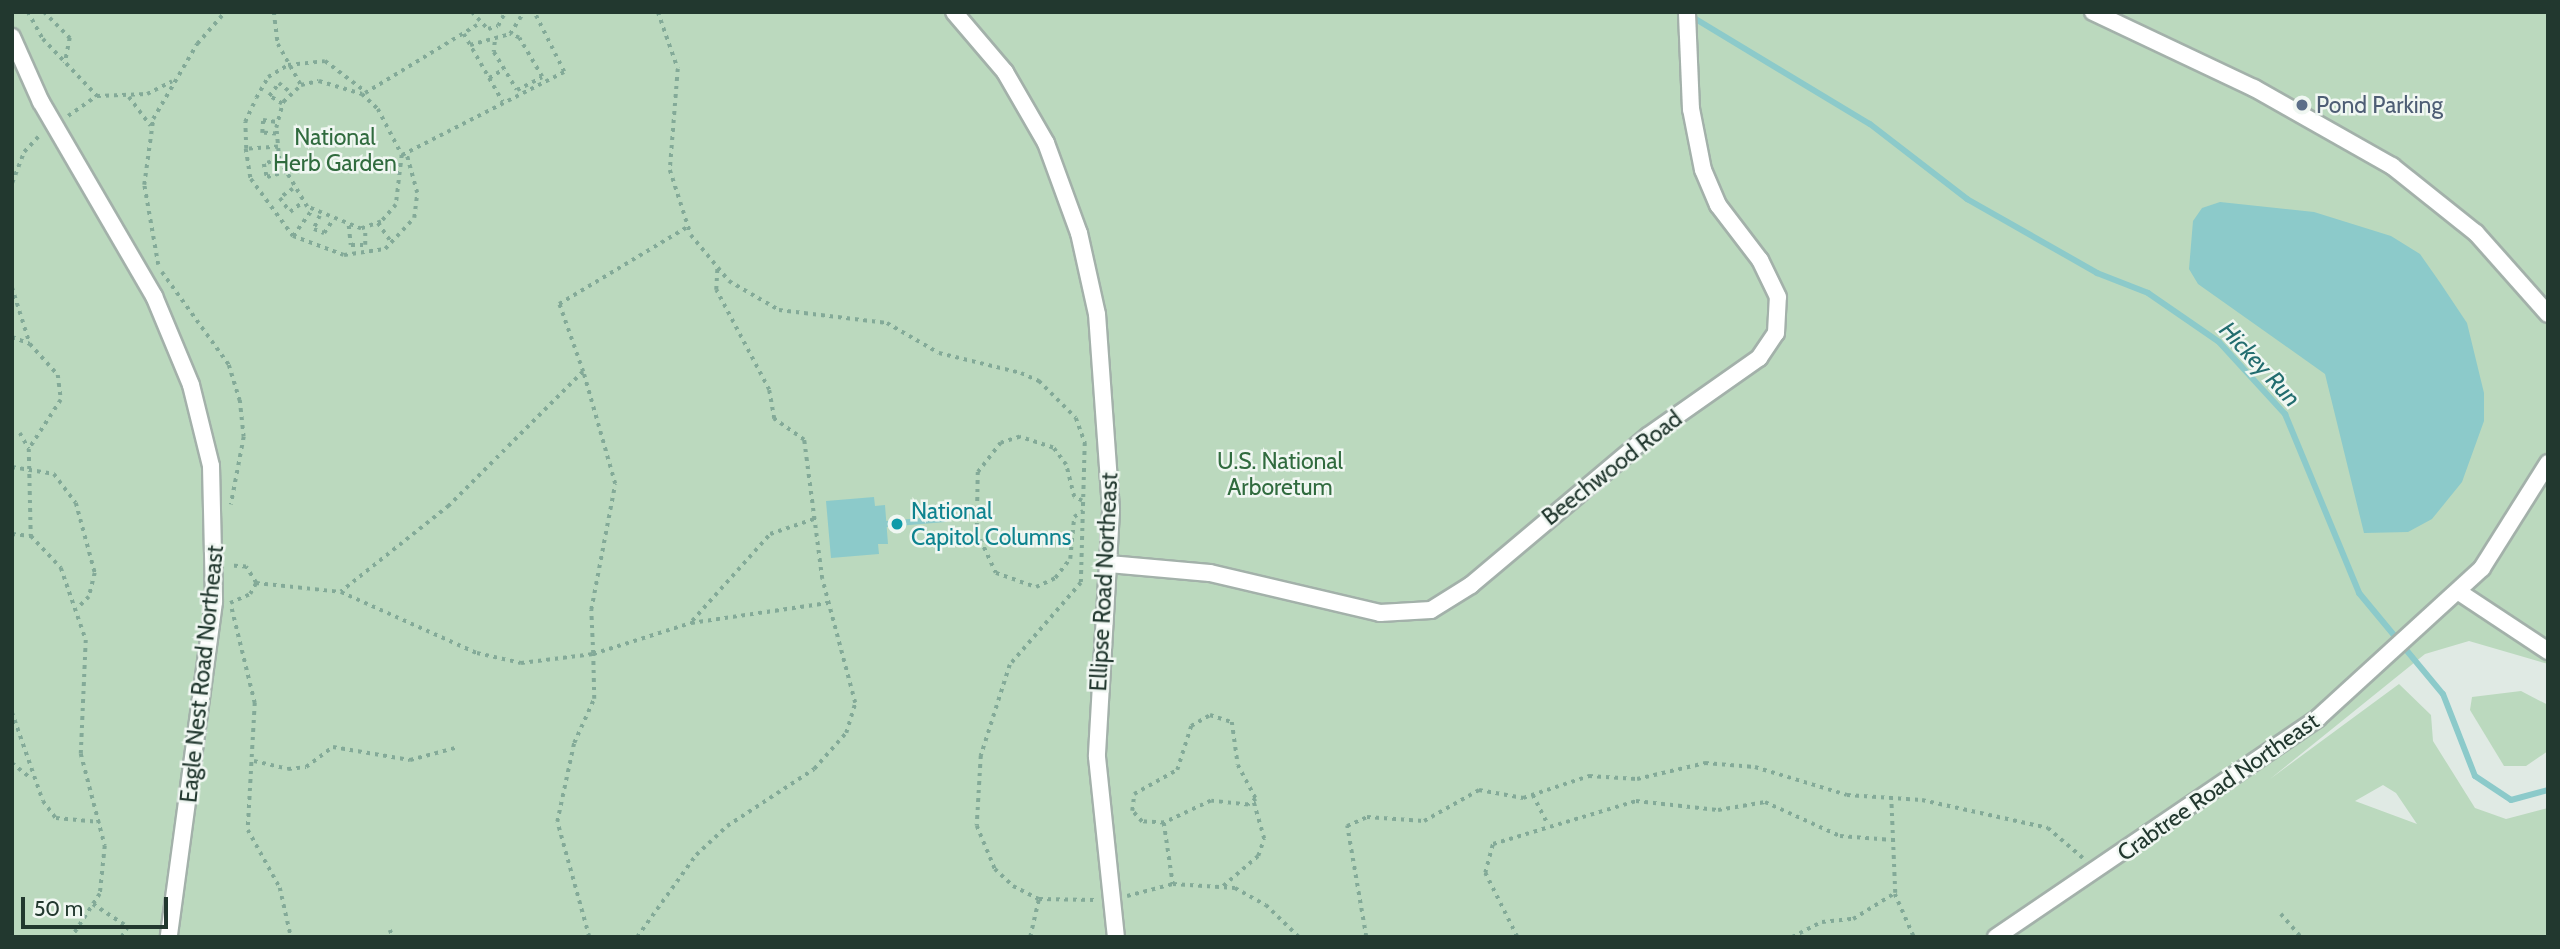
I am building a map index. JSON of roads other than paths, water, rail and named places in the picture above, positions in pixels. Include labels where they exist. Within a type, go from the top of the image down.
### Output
[{"type":"street","name":"Ellipse Road Northeast","points":[[954,12],[1027,107],[1079,233],[1105,373],[1109,564],[1097,757],[1116,937]]},
{"type":"street","name":"Beechwood Road","points":[[1109,564],[1210,573],[1380,613],[1431,610],[1471,584],[1648,436],[1751,366],[1776,333],[1778,297],[1707,182],[1692,121],[1687,12]]},
{"type":"street","points":[[2093,12],[2254,88],[2392,166],[2476,233],[2548,314]]},
{"type":"street","name":"Eagle Nest Road Northeast","points":[[12,37],[53,125],[154,296],[194,394],[211,466],[214,602],[169,937]]},
{"type":"street","points":[[12,70],[41,102]]},
{"type":"street","name":"Crabtree Road Northeast","points":[[1996,937],[2282,748],[2459,592],[2501,542],[2548,463]]},
{"type":"street","points":[[2459,592],[2548,651]]},
{"type":"water","points":[[2220,202],[2314,212],[2391,236],[2420,254],[2441,284],[2467,323],[2484,393],[2484,421],[2462,482],[2432,519],[2408,532],[2364,533],[2325,374],[2198,284],[2189,269],[2193,221],[2202,208]]},
{"type":"water","points":[[874,497],[875,506],[885,505],[888,544],[878,544],[879,554],[831,558],[826,501]]},
{"type":"waterway","name":"Hickey Run","points":[[1689,15],[1870,124],[1967,199],[2097,273],[2148,293],[2219,342],[2285,414],[2359,593],[2443,694],[2475,776],[2511,800],[2548,790]]},
{"type":"waterway","points":[[886,524],[945,519]]},
{"type":"place","name":"Pond Parking","points":[[2302,105]]},
{"type":"place","name":"National Capitol Columns","points":[[897,524]]},
{"type":"park label","name":"National Herb Garden","points":[[335,150]]},
{"type":"park label","name":"U.S. National Arboretum","points":[[1280,474]]}]
